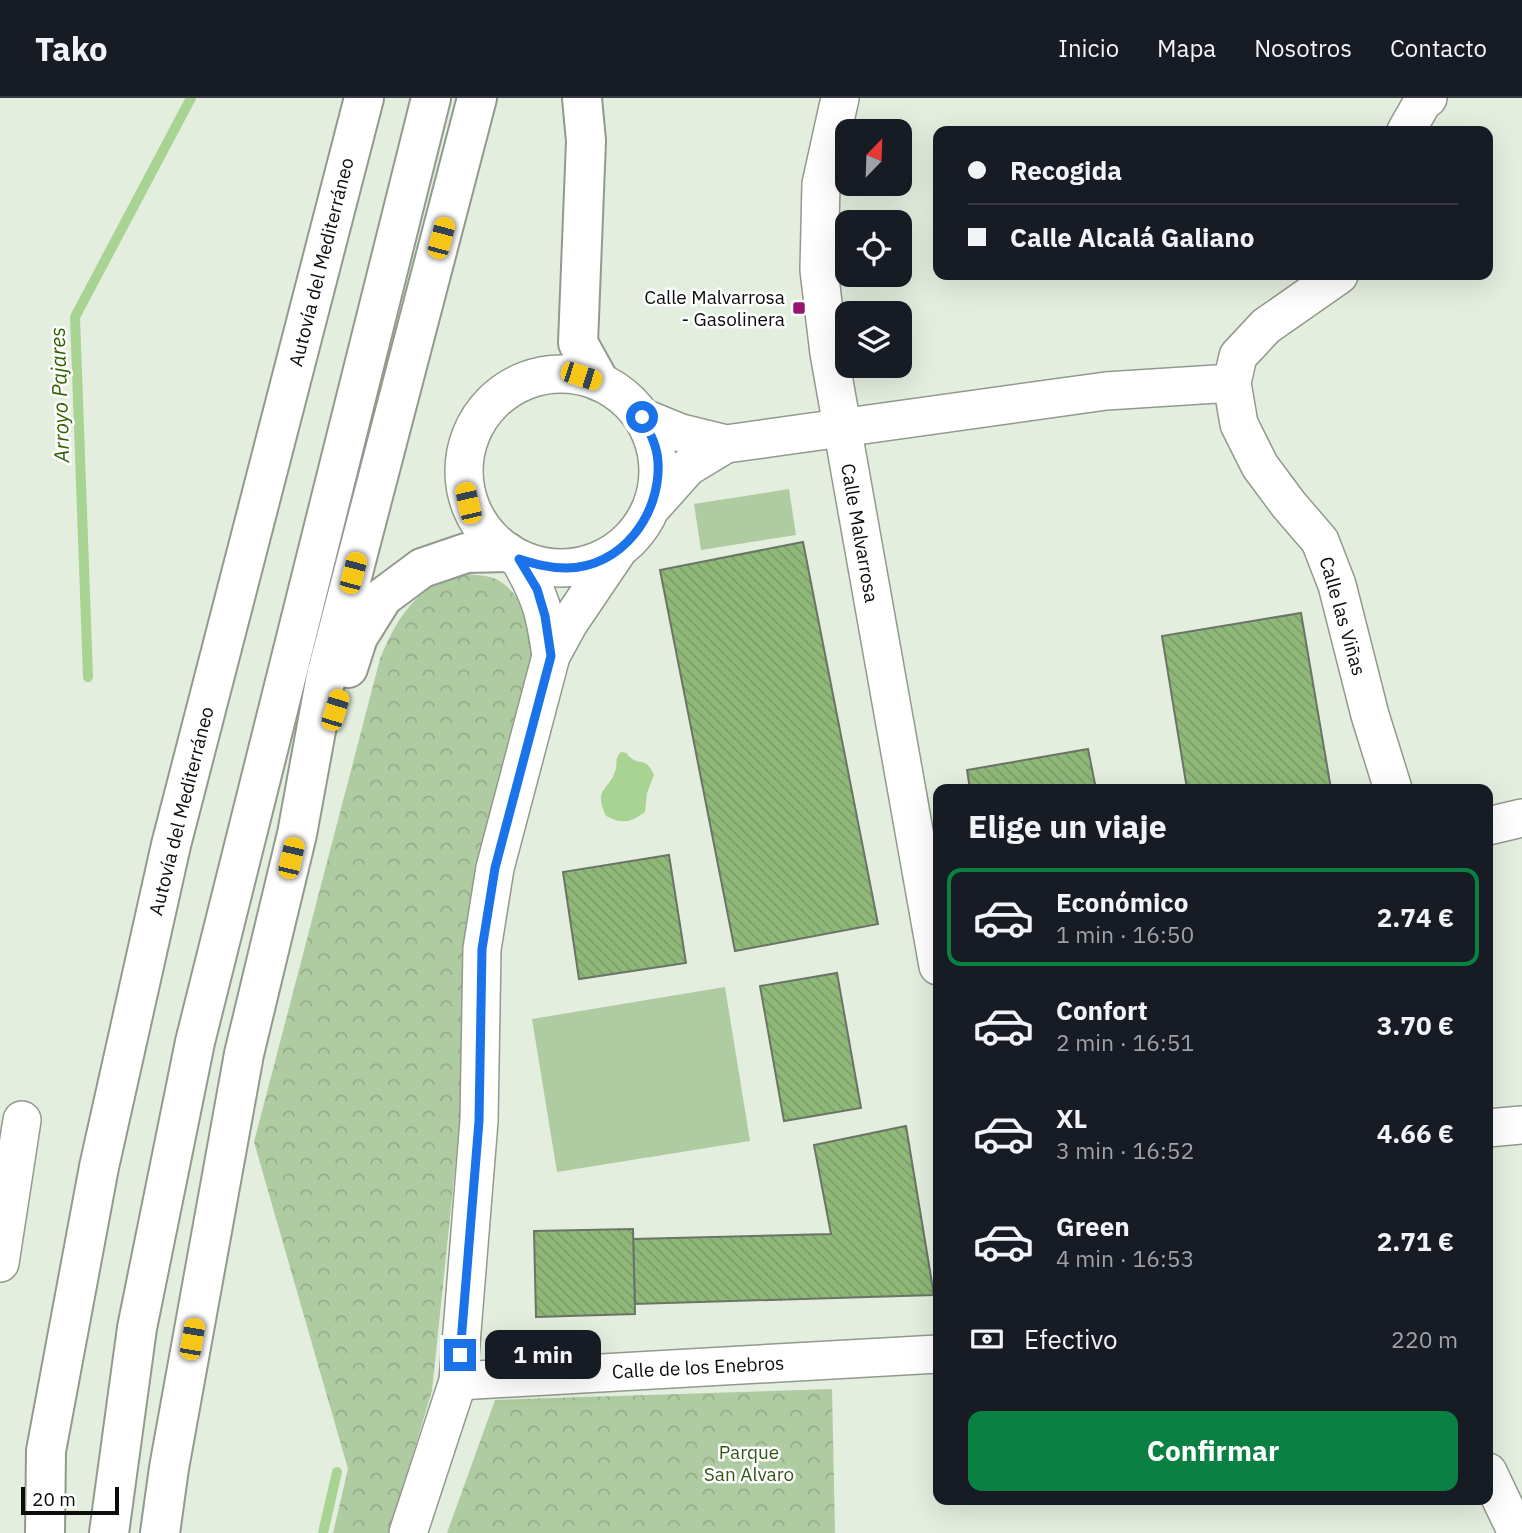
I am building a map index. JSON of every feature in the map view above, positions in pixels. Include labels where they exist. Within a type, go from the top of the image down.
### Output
[{"type":"highway","name":"Autovía del Mediterráneo","points":[[45,1533],[47,1451],[99,1167],[171,845],[364,98]]},
{"type":"highway","points":[[109,1533],[137,1328],[195,1042],[431,98]]},
{"type":"highway","points":[[160,1533],[169,1468],[244,1054],[296,834],[326,676],[477,98]]},
{"type":"highway","points":[[582,98],[586,141],[578,343],[599,381]]},
{"type":"highway","points":[[296,834],[358,636],[383,597],[422,568],[466,553],[513,555]]},
{"type":"highway","points":[[18,1533],[47,1451]]},
{"type":"street","name":"Calle Malvarrosa","points":[[840,98],[821,184],[819,270],[829,353],[933,938]]},
{"type":"street","points":[[1409,126],[1422,103],[1428,98]]},
{"type":"street","points":[[642,417],[681,433],[726,444],[1106,391],[1232,383],[1238,355],[1266,326],[1332,280]]},
{"type":"street","points":[[617,552],[594,563],[569,568],[543,567],[513,555],[490,539],[468,503],[464,484],[466,449],[478,419],[503,393],[531,378],[563,374],[599,381],[628,400],[653,437],[658,459],[658,483],[653,506]]},
{"type":"street","name":"Calle las Viñas","points":[[1232,383],[1239,425],[1260,466],[1320,541],[1337,585],[1370,715],[1391,784]]},
{"type":"street","points":[[408,1533],[458,1381],[479,1121],[482,949],[495,868],[551,656],[569,623],[617,552],[639,531],[653,506],[688,467],[726,444]]},
{"type":"street","points":[[513,555],[537,589],[545,616],[551,656]]},
{"type":"street","points":[[1493,825],[1522,818]]},
{"type":"street","points":[[0,1263],[22,1119]]},
{"type":"street","points":[[1493,1128],[1522,1125]]},
{"type":"street","name":"Calle de los Enebros","points":[[458,1381],[933,1354]]},
{"type":"street","points":[[1493,1483],[1517,1533]]},
{"type":"green space","points":[[789,489],[796,535],[701,550],[694,504]]},
{"type":"green space","points":[[469,574],[496,579],[513,593],[524,612],[532,655],[479,864],[469,948],[460,1121],[432,1391],[389,1533],[333,1533],[348,1469],[254,1142],[380,659],[396,625],[420,595],[445,580]]},
{"type":"green space","points":[[725,987],[750,1141],[557,1172],[532,1019]]},
{"type":"green space","name":"Parque San Alvaro","points":[[832,1389],[835,1533],[447,1533],[495,1400]]},
{"type":"shaded area","points":[[621,752],[646,763],[654,775],[647,793],[645,812],[626,821],[606,816],[601,799],[604,789],[614,775]]},
{"type":"building","points":[[803,542],[878,924],[735,951],[660,570]]},
{"type":"building","points":[[1301,613],[1330,784],[1186,784],[1162,636]]},
{"type":"building","points":[[1088,749],[1095,784],[969,784],[967,770]]},
{"type":"building","points":[[669,855],[686,963],[579,979],[563,872]]},
{"type":"building","points":[[837,973],[861,1108],[784,1121],[760,986]]},
{"type":"building","points":[[906,1126],[933,1295],[635,1304],[633,1239],[831,1234],[814,1145]]},
{"type":"building","points":[[633,1229],[635,1314],[536,1317],[534,1231]]},
{"type":"waterway","name":"Arroyo Pajares","points":[[88,677],[75,317],[191,98]]},
{"type":"waterway","name":"Arroyo Pajares","points":[[323,1533],[337,1472]]},
{"type":"place","name":"Calle Malvarrosa - Gasolinera","points":[[799,308]]},
{"type":"route","points":[[460,1355],[479,1121],[482,949],[495,868],[551,656],[545,616],[537,589],[519,559],[543,567],[569,568],[594,563],[617,552],[639,531],[653,506],[658,483],[658,459],[653,437],[642,417]]}]
